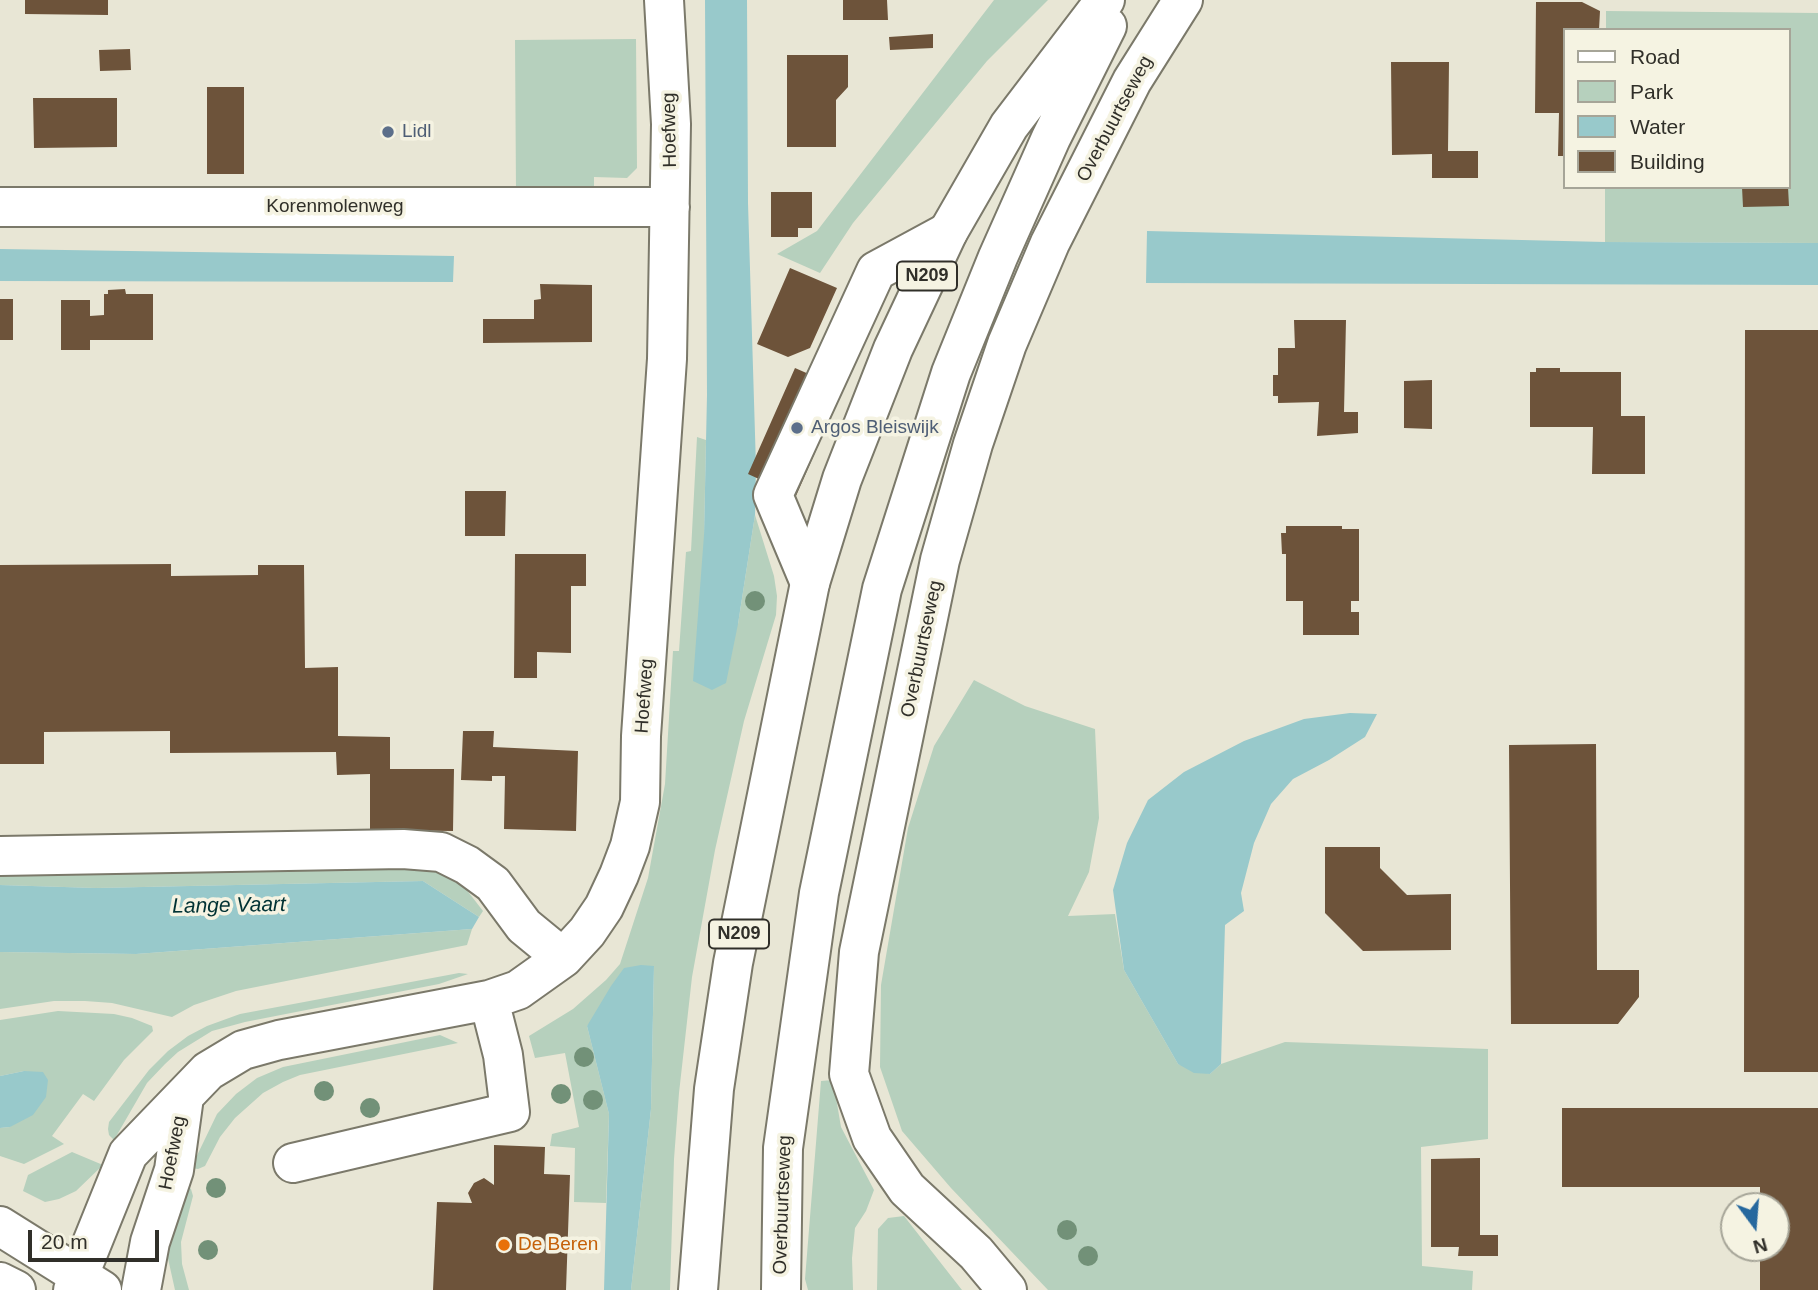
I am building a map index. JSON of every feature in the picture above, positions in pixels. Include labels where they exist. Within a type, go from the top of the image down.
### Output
[{"type":"street","name":"Hoefweg","points":[[84,1285],[128,1154],[208,1071],[243,1050],[279,1040],[489,1000],[519,990],[563,958],[587,932],[604,907],[630,846],[640,802],[641,736],[667,359],[671,124],[665,0]]},
{"type":"street","name":"N209","points":[[698,1290],[714,1089],[733,963],[810,583],[842,479],[893,349],[948,232],[1009,126],[1105,0]]},
{"type":"street","name":"Overbuurtseweg","points":[[781,1290],[783,1148],[819,893],[882,589],[951,373],[998,257],[1051,138],[1120,0]]},
{"type":"street","name":"Overbuurtseweg","points":[[1007,1290],[976,1253],[907,1189],[872,1138],[849,1074],[859,952],[940,560],[977,432],[1007,344],[1050,243],[1132,81],[1183,0]]},
{"type":"street","name":"Korenmolenweg","points":[[0,207],[670,206]]},
{"type":"street","points":[[810,583],[773,495],[876,271],[948,232]]},
{"type":"street","points":[[0,856],[403,849],[441,852],[467,865],[493,884],[524,926],[563,958]]},
{"type":"street","points":[[293,1163],[510,1112],[503,1055],[489,1000]]},
{"type":"street","name":"Hoefweg","points":[[141,1290],[150,1242],[174,1170],[184,1097]]},
{"type":"street","points":[[0,1226],[84,1285]]},
{"type":"street","points":[[0,1282],[16,1290]]},
{"type":"green space","points":[[994,0],[1048,0],[987,61],[853,223],[820,273],[777,254],[817,231]]},
{"type":"green space","points":[[1606,11],[1818,13],[1818,243],[1605,242],[1605,189],[1790,189],[1790,28],[1606,28]]},
{"type":"green space","points":[[636,39],[637,168],[627,178],[594,177],[594,192],[516,191],[515,40]]},
{"type":"green space","points":[[697,437],[706,440],[704,535],[738,624],[755,515],[774,576],[776,615],[744,721],[715,850],[692,977],[674,1159],[670,1290],[631,1290],[651,1109],[654,966],[587,1026],[609,1114],[606,1203],[574,1202],[575,1148],[550,1146],[552,1134],[579,1127],[565,1053],[535,1058],[529,1036],[573,1009],[620,964],[648,878],[665,784],[673,651],[679,651],[686,552],[691,551]]},
{"type":"green space","points":[[974,680],[1025,706],[1095,729],[1099,818],[1089,872],[1068,916],[1115,914],[1124,970],[1178,1064],[1210,1074],[1221,1064],[1285,1042],[1488,1049],[1488,1139],[1421,1147],[1422,1266],[1473,1271],[1472,1290],[1048,1290],[951,1188],[902,1131],[880,1067],[881,985],[908,828],[934,746]]},
{"type":"green space","points":[[428,863],[459,880],[483,911],[479,917],[423,881],[96,888],[0,885],[0,866]]},
{"type":"green space","points":[[472,929],[467,945],[236,991],[194,1005],[172,1017],[112,1003],[85,1001],[54,1001],[0,1009],[0,952],[136,954]]},
{"type":"green space","points":[[459,973],[468,974],[439,984],[245,1022],[212,1031],[178,1052],[165,1064],[147,1083],[114,1140],[109,1135],[109,1122],[149,1070],[168,1051],[207,1026],[240,1014]]},
{"type":"green space","points":[[58,1011],[114,1014],[152,1026],[153,1031],[124,1060],[94,1101],[83,1094],[52,1136],[64,1144],[24,1164],[0,1156],[0,1128],[10,1127],[24,1071],[0,1076],[0,1020]]},
{"type":"green space","points":[[440,1035],[458,1043],[300,1075],[283,1082],[263,1093],[235,1118],[220,1137],[205,1166],[191,1168],[217,1114],[236,1094],[257,1078],[283,1067]]},
{"type":"green space","points":[[833,1080],[841,1127],[874,1190],[866,1211],[855,1228],[853,1290],[808,1290],[805,1279],[821,1081]]},
{"type":"green space","points":[[72,1152],[103,1165],[76,1191],[59,1199],[45,1202],[23,1191],[28,1175]]},
{"type":"green space","points":[[186,1185],[193,1196],[181,1242],[182,1264],[189,1290],[175,1290],[167,1254],[170,1229]]},
{"type":"green space","points":[[904,1216],[962,1290],[877,1290],[878,1229],[888,1218]]},
{"type":"water","points":[[705,0],[747,0],[748,203],[756,467],[755,515],[738,624],[726,683],[712,690],[693,681],[704,535],[707,395]]},
{"type":"water","points":[[1147,231],[1605,242],[1818,243],[1818,285],[1146,283]]},
{"type":"water","points":[[0,249],[454,256],[453,282],[0,281]]},
{"type":"water","points":[[1350,713],[1377,714],[1365,737],[1293,779],[1271,804],[1254,843],[1241,893],[1244,911],[1225,925],[1221,1064],[1210,1074],[1194,1073],[1178,1064],[1124,970],[1113,890],[1127,843],[1148,800],[1184,772],[1244,741],[1304,719]]},
{"type":"water","name":"Lange Vaart","points":[[423,881],[479,917],[472,929],[136,954],[0,952],[0,885],[96,888]]},
{"type":"water","points":[[654,966],[651,1109],[631,1290],[604,1290],[609,1114],[587,1026],[624,968]]},
{"type":"water","points":[[24,1071],[43,1072],[48,1080],[46,1097],[33,1115],[10,1127],[0,1128],[0,1076]]},
{"type":"building","points":[[25,0],[108,0],[108,15],[25,14]]},
{"type":"building","points":[[843,0],[887,0],[888,20],[843,20]]},
{"type":"building","points":[[1536,2],[1582,2],[1600,11],[1599,28],[1562,28],[1562,156],[1558,156],[1559,113],[1535,113]]},
{"type":"building","points":[[933,34],[933,48],[890,50],[889,37]]},
{"type":"building","points":[[130,49],[131,70],[100,71],[99,50]]},
{"type":"building","points":[[787,55],[848,55],[848,87],[836,100],[836,147],[787,147]]},
{"type":"building","points":[[1391,62],[1449,62],[1448,151],[1478,151],[1478,178],[1432,178],[1432,154],[1392,155]]},
{"type":"building","points":[[207,87],[244,87],[244,174],[207,174]]},
{"type":"building","points":[[33,98],[117,98],[117,147],[34,148]]},
{"type":"building","points":[[1742,189],[1788,189],[1789,206],[1743,207]]},
{"type":"building","points":[[771,192],[812,192],[812,228],[798,228],[798,237],[771,237]]},
{"type":"building","points":[[790,268],[837,288],[810,348],[788,357],[757,344]]},
{"type":"building","points":[[540,284],[592,285],[592,342],[483,343],[483,319],[534,319],[534,300],[541,299]]},
{"type":"building","points":[[125,289],[126,294],[153,294],[153,340],[90,340],[90,350],[61,350],[61,300],[90,300],[90,316],[104,315],[104,294],[108,294],[108,290]]},
{"type":"building","points":[[0,299],[13,299],[13,340],[0,340]]},
{"type":"building","points":[[1294,320],[1346,320],[1344,412],[1358,412],[1358,433],[1317,436],[1319,402],[1278,403],[1278,396],[1273,396],[1273,375],[1278,375],[1278,348],[1295,348]]},
{"type":"building","points":[[1745,330],[1818,330],[1818,1072],[1744,1072]]},
{"type":"building","points":[[795,368],[843,389],[796,496],[748,474]]},
{"type":"building","points":[[1536,368],[1560,368],[1560,372],[1621,372],[1621,416],[1645,416],[1645,474],[1592,474],[1593,427],[1530,427],[1530,372],[1536,372]]},
{"type":"building","points":[[1432,380],[1432,429],[1404,428],[1404,381]]},
{"type":"building","points":[[465,491],[506,491],[505,536],[465,536]]},
{"type":"building","points":[[1286,526],[1342,526],[1342,529],[1359,529],[1359,601],[1351,601],[1351,612],[1359,612],[1359,635],[1303,635],[1303,601],[1286,601],[1286,554],[1282,554],[1281,533],[1286,533]]},
{"type":"building","points":[[515,554],[586,554],[586,586],[571,586],[571,653],[537,652],[537,678],[514,678]]},
{"type":"building","points":[[171,564],[171,576],[258,575],[258,565],[304,565],[305,668],[338,667],[338,736],[390,737],[390,769],[454,769],[453,831],[370,830],[370,774],[337,775],[336,752],[170,753],[170,731],[44,732],[44,764],[0,764],[0,565]]},
{"type":"building","points":[[463,731],[494,731],[493,747],[578,751],[576,831],[504,829],[505,776],[492,776],[492,781],[461,780]]},
{"type":"building","points":[[1596,744],[1597,970],[1639,970],[1639,997],[1618,1024],[1511,1024],[1509,745]]},
{"type":"building","points":[[1325,847],[1380,847],[1380,868],[1407,895],[1451,894],[1451,950],[1363,951],[1325,913]]},
{"type":"building","points":[[1562,1108],[1818,1108],[1818,1290],[1760,1290],[1760,1262],[1790,1262],[1790,1192],[1760,1192],[1760,1187],[1562,1187]]},
{"type":"building","points":[[494,1145],[545,1147],[544,1174],[570,1175],[566,1290],[433,1290],[437,1202],[472,1203],[468,1193],[474,1183],[484,1178],[494,1185]]},
{"type":"building","points":[[1480,1158],[1480,1235],[1498,1235],[1498,1256],[1458,1256],[1459,1247],[1431,1247],[1431,1159]]},
{"type":"place","name":"Lidl","points":[[388,132]]},
{"type":"place","name":"Argos Bleiswijk","points":[[797,428]]},
{"type":"place","name":"De Beren","points":[[504,1245]]}]
